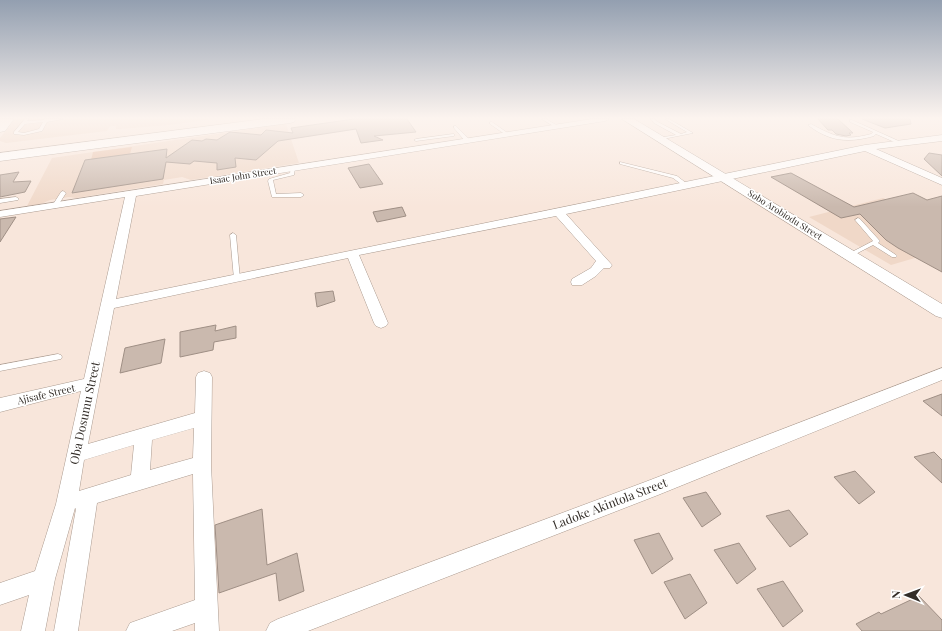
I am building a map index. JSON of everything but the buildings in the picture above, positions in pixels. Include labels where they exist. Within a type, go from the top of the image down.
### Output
[{"type":"main road","points":[[0,157],[57,148]]},
{"type":"street","name":"Isaac John Street","points":[[0,214],[418,148]]},
{"type":"street","name":"Sobo Arobiodu Street","points":[[676,148],[942,312]]},
{"type":"street","points":[[108,306],[352,253],[687,186],[863,148]]},
{"type":"street","points":[[866,148],[942,182]]},
{"type":"street","name":"Oba Dosumu Street","points":[[34,631],[44,579],[66,504],[131,194]]},
{"type":"street","points":[[559,212],[604,263],[594,272],[577,282]]},
{"type":"street","points":[[352,253],[381,322]]},
{"type":"street","name":"Ladoke Akintola Street","points":[[278,631],[651,489],[942,374]]},
{"type":"street","points":[[204,377],[202,466],[205,608],[207,631]]},
{"type":"street","name":"Ajisafe Street","points":[[0,405],[91,383]]},
{"type":"street","points":[[76,455],[203,418]]},
{"type":"street","points":[[140,482],[144,435]]},
{"type":"street","points":[[66,631],[83,499],[196,465],[202,466]]},
{"type":"street","points":[[0,594],[44,579]]},
{"type":"street","points":[[138,631],[205,608]]},
{"type":"lane","points":[[622,163],[675,177],[687,186]]},
{"type":"lane","points":[[293,168],[292,174],[270,179],[270,181],[274,196],[300,196]]},
{"type":"lane","points":[[55,206],[63,193]]},
{"type":"lane","points":[[0,201],[16,198]]},
{"type":"lane","points":[[858,220],[877,241],[875,244]]},
{"type":"lane","points":[[233,235],[237,279]]},
{"type":"lane","points":[[850,255],[862,248],[875,244],[894,256]]},
{"type":"lane","points":[[0,368],[58,357]]},
{"type":"shaded area","points":[[118,148],[294,148],[299,163],[191,180],[182,177],[164,180],[163,184],[76,198],[69,197],[50,200],[41,204],[27,206],[52,158]]},
{"type":"shaded area","points":[[132,148],[130,154],[91,160],[93,152]]},
{"type":"shaded area","points":[[883,198],[942,227],[942,250],[891,265],[809,217]]}]
